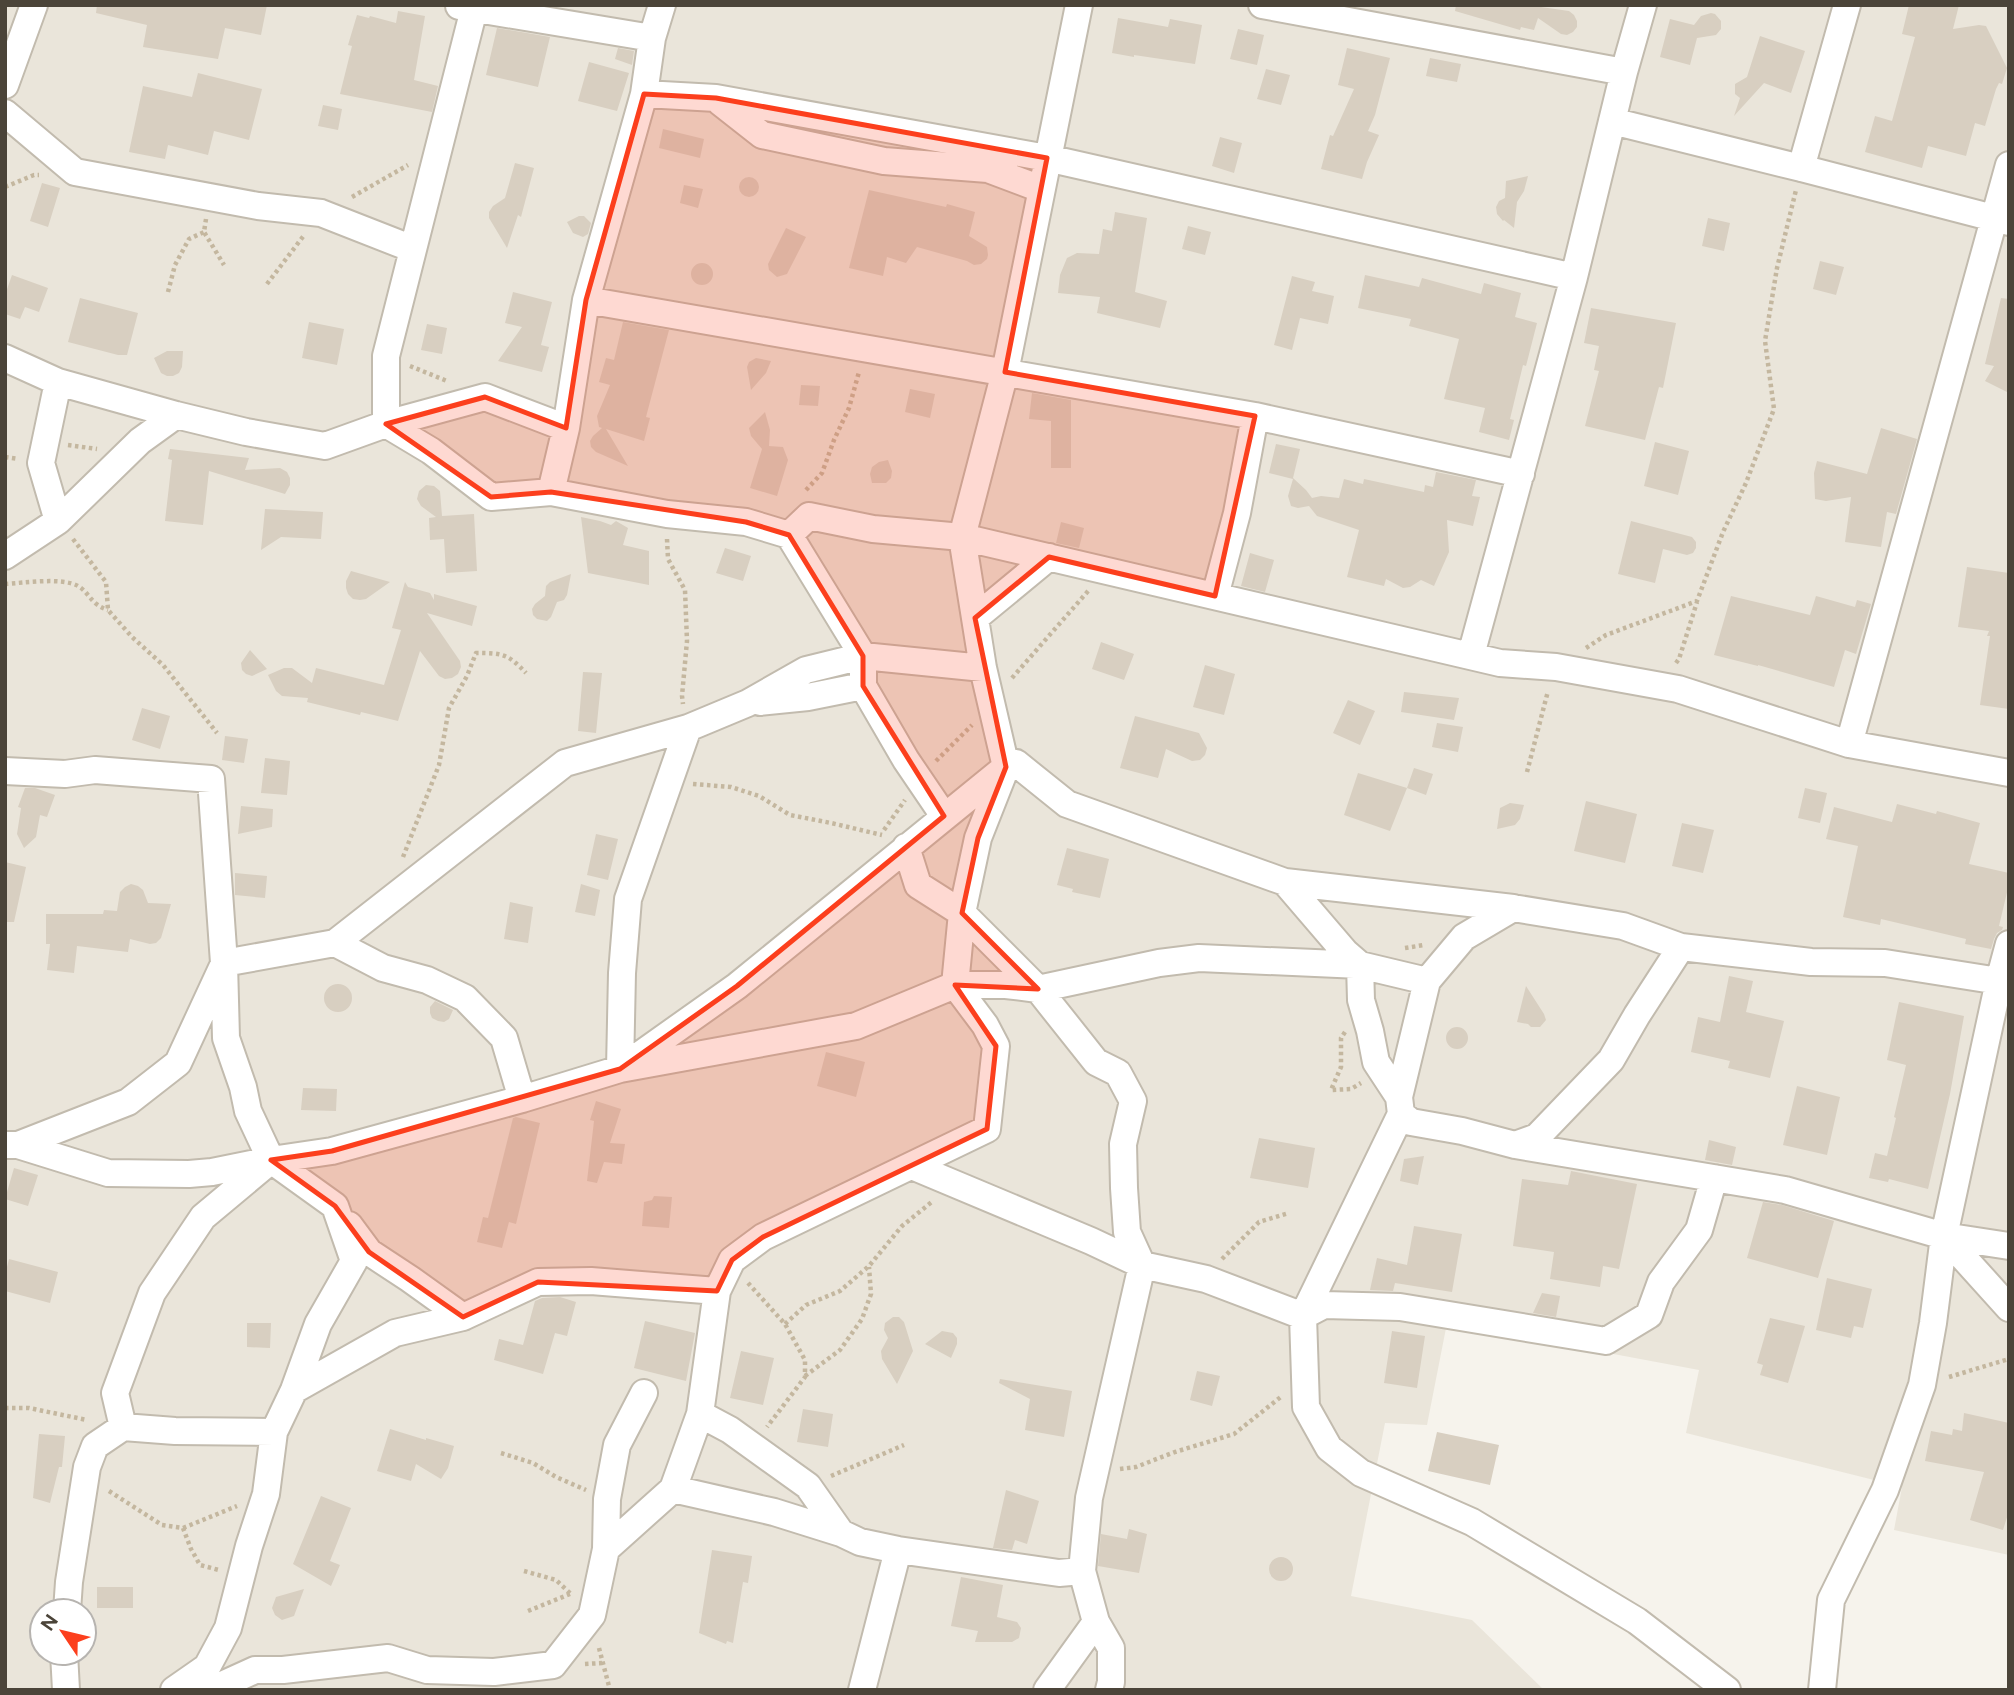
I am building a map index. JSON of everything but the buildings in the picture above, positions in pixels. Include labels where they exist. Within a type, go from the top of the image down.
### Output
[{"type":"street","points":[[5,85],[34,5]]},
{"type":"street","points":[[551,492],[566,428],[586,300],[644,94],[652,38],[662,5]]},
{"type":"street","points":[[606,1549],[673,1489],[700,1414],[717,1291],[732,1260],[763,1237],[987,1129],[996,1046],[985,1025],[954,985],[962,912],[978,838],[1006,767],[983,668],[962,537],[1005,372],[1079,5]]},
{"type":"street","points":[[1262,5],[1624,72]]},
{"type":"street","points":[[1471,655],[1574,277],[1643,5]]},
{"type":"street","points":[[1801,168],[1847,5]]},
{"type":"street","points":[[386,424],[386,356],[469,6],[652,38]]},
{"type":"street","points":[[644,94],[716,99],[1047,158],[1574,277]]},
{"type":"street","points":[[716,99],[762,135],[884,161],[988,169],[1041,189]]},
{"type":"street","points":[[5,113],[75,172],[258,206],[321,213],[413,249]]},
{"type":"street","points":[[1612,121],[2002,220]]},
{"type":"street","points":[[1849,744],[2002,220],[2009,165]]},
{"type":"street","points":[[586,300],[1255,416],[1521,474]]},
{"type":"street","points":[[5,358],[58,382],[176,415],[246,432],[325,446],[386,424],[485,397],[566,428]]},
{"type":"street","points":[[58,382],[41,463],[58,521]]},
{"type":"street","points":[[5,556],[58,521],[140,442],[176,415]]},
{"type":"street","points":[[1215,596],[1237,513],[1255,416]]},
{"type":"street","points":[[386,424],[431,451],[491,497],[551,492],[667,514],[746,522],[789,535],[863,656],[863,686],[906,760],[944,816]]},
{"type":"street","points":[[789,535],[809,516],[873,529],[962,537],[1500,663],[1556,667],[1678,689],[1849,744],[2009,773]]},
{"type":"street","points":[[975,618],[1049,557]]},
{"type":"street","points":[[224,963],[335,943],[565,763],[687,728],[748,703],[806,670],[863,656],[983,668]]},
{"type":"street","points":[[748,703],[808,697],[863,686]]},
{"type":"street","points":[[620,1069],[622,973],[628,899],[687,728]]},
{"type":"street","points":[[620,1069],[737,986],[944,816],[1006,767],[1016,763],[1067,804],[1285,882],[1513,908],[1623,926],[1681,947],[1811,962],[1885,963],[1999,981]]},
{"type":"street","points":[[5,772],[65,775],[95,770],[211,779],[224,963],[226,1038],[243,1087],[248,1111],[271,1160],[335,1206],[369,1252],[463,1317]]},
{"type":"street","points":[[906,847],[918,885],[962,912],[1038,989],[1096,1062],[1118,1073],[1133,1101],[1124,1144],[1124,1188],[1127,1231],[1142,1265],[1089,1498],[1082,1571],[1096,1622],[1111,1648],[1109,1690]]},
{"type":"street","points":[[1285,882],[1345,952],[1360,965],[1361,1000],[1376,1062],[1411,1122],[1462,1131],[1515,1145],[1785,1190],[1944,1236],[2009,1246]]},
{"type":"street","points":[[1513,908],[1464,937],[1427,981],[1400,1105],[1303,1316],[1306,1407],[1329,1448],[1361,1473],[1472,1522],[1625,1614],[1727,1690]]},
{"type":"street","points":[[335,943],[383,968],[427,980],[465,998],[503,1038],[522,1099]]},
{"type":"street","points":[[1822,1690],[1831,1600],[1885,1490],[1922,1385],[1944,1236],[2009,944]]},
{"type":"street","points":[[1515,1145],[1537,1137],[1611,1060],[1681,947]]},
{"type":"street","points":[[12,1145],[108,1173],[212,1172],[332,1151],[620,1069],[856,1026],[954,985],[1006,985],[1038,989],[1159,963],[1199,958],[1360,965],[1427,981]]},
{"type":"street","points":[[12,1145],[128,1102],[178,1063],[224,963]]},
{"type":"street","points":[[123,1427],[115,1393],[152,1293],[203,1217],[271,1160]]},
{"type":"street","points":[[912,1166],[1142,1265],[1206,1279],[1303,1316],[1324,1305],[1400,1307],[1606,1341],[1649,1315],[1661,1282],[1699,1230],[1714,1178]]},
{"type":"street","points":[[209,1682],[228,1629],[249,1546],[266,1494],[274,1432],[294,1390],[318,1324],[354,1261],[335,1206]]},
{"type":"street","points":[[1944,1236],[2009,1308]]},
{"type":"street","points":[[294,1390],[395,1333],[463,1317],[538,1282],[591,1281],[717,1291]]},
{"type":"street","points":[[174,1690],[256,1670],[283,1670],[388,1658],[424,1680],[553,1665],[592,1615],[606,1549],[607,1499],[617,1445],[644,1394]]},
{"type":"street","points":[[700,1414],[730,1430],[808,1486],[841,1533]]},
{"type":"street","points":[[68,1597],[87,1467],[95,1446],[123,1427],[175,1431],[274,1432]]},
{"type":"street","points":[[673,1489],[774,1512],[841,1533],[860,1542],[898,1550],[1059,1573],[1082,1571]]},
{"type":"street","points":[[862,1690],[898,1550]]},
{"type":"street","points":[[1046,1690],[1096,1622]]},
{"type":"street","points":[[65,1667],[66,1690]]},
{"type":"path","points":[[1654,685],[1679,659],[1723,532],[1746,483],[1774,408],[1765,341],[1777,268],[1801,168]]},
{"type":"path","points":[[208,197],[204,232],[224,265]]},
{"type":"path","points":[[167,292],[175,265],[189,239],[204,232]]},
{"type":"path","points":[[803,493],[822,473],[849,408],[859,371],[854,346]]},
{"type":"path","points":[[386,356],[448,382]]},
{"type":"path","points":[[667,514],[668,559],[685,590],[687,641],[682,696],[687,728]]},
{"type":"path","points":[[58,521],[106,582],[108,610]]},
{"type":"path","points":[[5,584],[53,580],[77,586],[97,607],[108,610],[132,637],[163,664],[217,733]]},
{"type":"path","points":[[1527,772],[1543,706],[1556,667],[1606,635],[1698,601]]},
{"type":"path","points":[[401,860],[439,765],[449,708],[476,653],[495,653],[513,659],[526,673]]},
{"type":"path","points":[[668,784],[731,787],[759,796],[790,815],[881,835],[906,847]]},
{"type":"path","points":[[785,1324],[806,1305],[840,1291],[869,1266],[902,1226],[954,1185]]},
{"type":"path","points":[[1206,1279],[1230,1249],[1259,1222],[1289,1213]]},
{"type":"path","points":[[732,1260],[754,1292],[785,1324],[805,1360],[804,1377]]},
{"type":"path","points":[[762,1452],[767,1424],[804,1377],[840,1350],[862,1319],[871,1294],[869,1266]]},
{"type":"path","points":[[1922,1385],[2009,1359]]},
{"type":"path","points":[[1095,1472],[1136,1467],[1234,1434],[1282,1396],[1285,1383]]},
{"type":"path","points":[[5,1408],[29,1408],[123,1427]]},
{"type":"path","points":[[808,1486],[904,1445]]},
{"type":"path","points":[[501,1453],[533,1463],[556,1477],[607,1499]]},
{"type":"path","points":[[87,1467],[111,1493],[162,1525],[183,1528],[266,1494]]},
{"type":"path","points":[[183,1528],[200,1565],[242,1576]]},
{"type":"path","points":[[524,1571],[556,1580],[592,1615],[610,1690]]},
{"type":"highlighted area","points":[[644,94],[716,98],[1047,158],[1005,372],[1255,416],[1215,596],[1049,557],[975,618],[1006,767],[978,838],[962,913],[1038,989],[955,985],[996,1046],[987,1129],[763,1237],[732,1260],[717,1291],[538,1282],[463,1317],[369,1252],[335,1206],[271,1160],[332,1151],[620,1069],[737,986],[944,816],[863,686],[863,656],[789,535],[746,522],[551,492],[491,497],[386,424],[485,397],[566,428],[586,300]]},
{"type":"shaded area","points":[[5,5],[2009,5],[2009,1555],[1894,1530],[1902,1487],[1686,1433],[1699,1370],[1447,1323],[1427,1425],[1385,1423],[1351,1596],[1472,1620],[1544,1690],[5,1690]]}]
